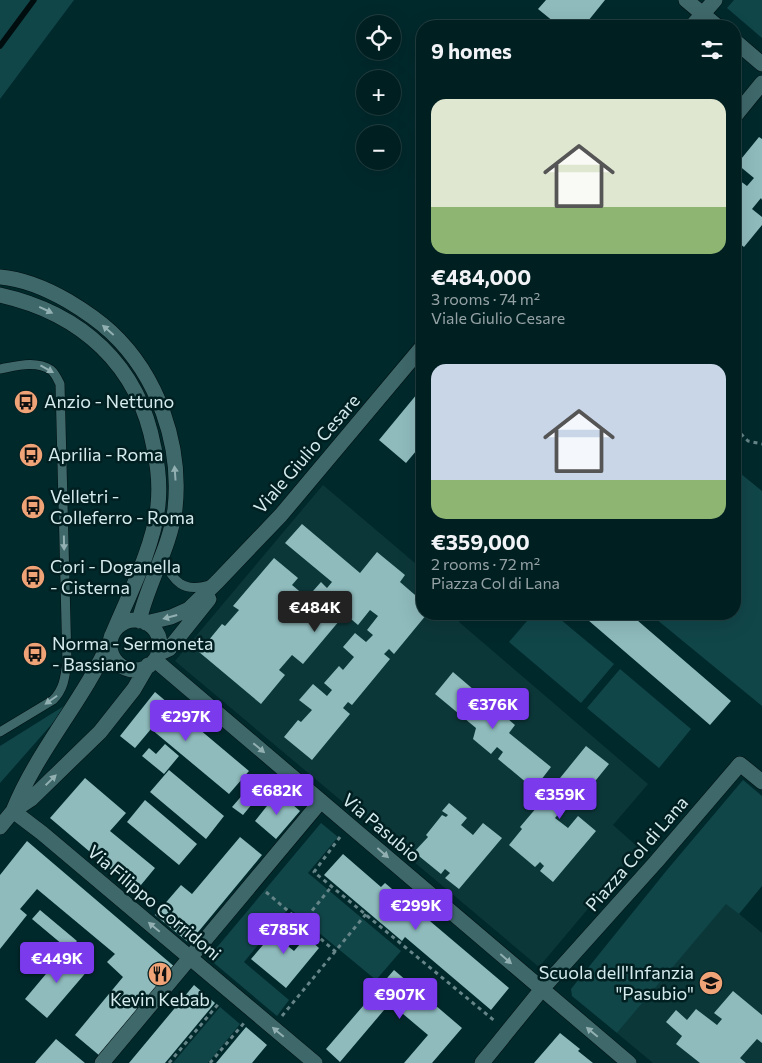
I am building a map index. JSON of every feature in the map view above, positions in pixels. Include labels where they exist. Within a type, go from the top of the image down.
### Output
[{"type":"street","points":[[686,0],[710,20]]},
{"type":"street","points":[[698,20],[715,0]]},
{"type":"street","points":[[741,46],[762,64]]},
{"type":"street","points":[[741,109],[762,83]]},
{"type":"street","points":[[0,277],[42,288],[92,316],[110,330],[123,343],[146,375],[161,406],[176,468],[173,525],[146,598],[143,622]]},
{"type":"street","name":"Viale Giulio Cesare","points":[[0,296],[41,307],[64,318],[97,342],[117,362],[143,406],[151,428],[158,482],[158,505],[145,555],[111,637],[89,682],[53,737],[21,792],[13,811],[0,827]]},
{"type":"street","name":"Viale Giulio Cesare","points":[[143,622],[171,617],[189,609],[217,582],[281,515],[416,354]]},
{"type":"street","name":"Viale Giulio Cesare","points":[[13,811],[31,799],[100,732],[154,660],[169,650],[208,602],[217,582]]},
{"type":"street","points":[[124,622],[143,622],[151,626],[159,639],[154,660],[141,669],[125,668],[113,657],[110,650],[111,637],[117,627],[124,622]]},
{"type":"street","name":"Via Pasubio","points":[[154,660],[629,1063]]},
{"type":"street","name":"Piazza Col di Lana","points":[[542,989],[656,862],[740,764],[762,782]]},
{"type":"street","points":[[102,1063],[321,801]]},
{"type":"street","name":"Via Filippo Corridoni","points":[[13,811],[42,833],[315,1063]]},
{"type":"street","points":[[482,1063],[542,989]]},
{"type":"lane","points":[[0,369],[26,364],[39,365],[53,371],[60,384],[67,662],[64,684],[59,694],[53,700],[0,732]]},
{"type":"lane","points":[[162,557],[172,578],[186,587],[204,587],[217,582]]},
{"type":"path","points":[[741,434],[748,441],[762,444]]},
{"type":"path","points":[[350,825],[314,872],[507,1031]]},
{"type":"path","points":[[254,882],[336,952]]},
{"type":"path","points":[[302,924],[332,886]]},
{"type":"path","points":[[273,1028],[366,914]]},
{"type":"path","points":[[169,1063],[230,991]]},
{"type":"path","points":[[210,1063],[254,1011]]},
{"type":"shaded area","points":[[0,0],[74,0],[0,99]]},
{"type":"shaded area","points":[[734,0],[762,0],[762,38],[727,8]]},
{"type":"shaded area","points":[[741,474],[762,491],[762,706],[657,620],[741,620]]},
{"type":"shaded area","points":[[323,485],[416,564],[416,620],[460,620],[459,622],[648,784],[613,825],[639,848],[539,967],[175,661]]},
{"type":"shaded area","points":[[528,620],[561,620],[614,664],[581,703],[509,642]]},
{"type":"shaded area","points":[[620,669],[691,729],[659,768],[587,708]]},
{"type":"shaded area","points":[[64,706],[66,708],[0,783],[0,746]]},
{"type":"shaded area","points":[[743,780],[762,796],[762,886],[739,914],[726,904],[617,1033],[572,996],[571,989]]},
{"type":"shaded area","points":[[321,823],[338,837],[308,873],[401,951],[376,980],[289,908],[244,962],[289,1000],[277,1016],[208,958]]},
{"type":"shaded area","name":"Scuola dell'Infanzia \"Pasubio\"","points":[[726,903],[762,933],[762,1063],[653,1063],[617,1033]]},
{"type":"shaded area","points":[[220,1007],[240,1024],[208,1063],[173,1063]]},
{"type":"building","points":[[546,0],[605,0],[589,20],[552,20],[538,9]]},
{"type":"building","points":[[759,137],[762,139],[762,200],[761,198],[752,209],[762,217],[762,225],[744,247],[741,245],[741,182],[747,186],[754,178],[741,167],[741,159]]},
{"type":"building","points":[[416,395],[416,451],[406,463],[379,440]]},
{"type":"building","points":[[302,524],[360,573],[377,552],[405,575],[400,582],[416,596],[416,620],[422,620],[394,654],[389,649],[384,654],[390,659],[352,705],[348,702],[343,708],[350,714],[312,760],[284,737],[298,720],[301,722],[312,710],[299,700],[313,684],[327,696],[332,690],[324,683],[339,666],[343,670],[354,657],[343,647],[355,633],[366,642],[373,635],[367,630],[378,616],[370,610],[358,625],[345,614],[303,664],[292,655],[279,670],[285,675],[261,704],[199,652],[222,624],[225,626],[239,610],[233,606],[274,558],[298,578],[292,585],[316,605],[322,598],[313,591],[321,582],[327,588],[332,582],[285,543]]},
{"type":"building","points":[[588,620],[637,620],[731,701],[710,725]]},
{"type":"building","points":[[453,672],[515,725],[509,733],[551,767],[534,789],[498,759],[503,752],[497,747],[491,754],[473,739],[476,728],[435,694]]},
{"type":"building","points":[[155,692],[249,771],[229,794],[151,729],[135,748],[120,736]]},
{"type":"building","points":[[165,744],[179,756],[164,774],[142,756],[149,748],[156,754]]},
{"type":"building","points":[[586,746],[609,764],[579,801],[573,797],[555,818],[568,828],[578,816],[596,831],[553,882],[540,871],[544,866],[540,862],[535,867],[509,845],[522,829],[520,827],[537,807],[540,810],[542,808],[537,803],[543,795],[554,805],[566,791],[556,783]]},
{"type":"building","points":[[169,770],[224,816],[206,839],[150,792]]},
{"type":"building","points":[[85,778],[126,813],[110,831],[155,868],[136,891],[50,818]]},
{"type":"building","points":[[257,778],[267,786],[243,815],[232,807]]},
{"type":"building","points":[[278,792],[300,811],[276,839],[255,821]]},
{"type":"building","points":[[145,800],[197,844],[179,865],[127,822]]},
{"type":"building","points":[[449,803],[467,818],[461,825],[473,835],[483,823],[502,838],[459,889],[445,878],[450,873],[445,869],[441,874],[414,852],[428,837],[426,835],[442,815],[446,817],[448,815],[442,811]]},
{"type":"building","points":[[240,837],[262,855],[189,943],[155,915],[181,885],[192,894]]},
{"type":"building","points":[[27,841],[176,968],[100,1056],[75,1035],[123,977],[107,962],[115,954],[37,889],[20,909],[27,915],[0,949],[0,875]]},
{"type":"building","points":[[343,854],[381,887],[385,883],[509,988],[491,1010],[405,937],[402,941],[324,875]]},
{"type":"building","points":[[40,910],[77,941],[69,950],[32,919]]},
{"type":"building","points":[[286,918],[297,928],[284,943],[294,951],[306,937],[319,948],[286,988],[251,959]]},
{"type":"building","points":[[66,950],[89,969],[47,1018],[25,999]]},
{"type":"building","points":[[394,970],[462,1028],[432,1063],[404,1063],[428,1035],[390,1003],[340,1062],[326,1049]]},
{"type":"building","points":[[194,985],[215,1003],[165,1063],[129,1063]]},
{"type":"building","points":[[733,991],[762,1015],[762,1043],[757,1039],[740,1058],[746,1063],[700,1063],[676,1044],[682,1036],[666,1022],[676,1010],[687,1020],[696,1009],[717,1025],[722,1019],[714,1013]]},
{"type":"building","points":[[246,1027],[267,1045],[252,1063],[216,1063]]},
{"type":"building","points":[[560,1033],[580,1049],[578,1051],[593,1063],[534,1063]]},
{"type":"building","points":[[56,1039],[85,1063],[35,1063]]},
{"type":"waterway","points":[[0,46],[34,0]]},
{"type":"place","name":"Anzio - Nettuno","points":[[26,402]]},
{"type":"place","name":"Aprilia - Roma","points":[[31,455]]},
{"type":"place","name":"Velletri - Colleferro - Roma","points":[[33,507]]},
{"type":"place","name":"Cori - Doganella - Cisterna","points":[[33,577]]},
{"type":"place","name":"Norma - Sermoneta - Bassiano","points":[[35,654]]},
{"type":"place","name":"Kevin Kebab","points":[[160,974]]},
{"type":"place","name":"Scuola dell'Infanzia \"Pasubio\"","points":[[711,983]]}]
